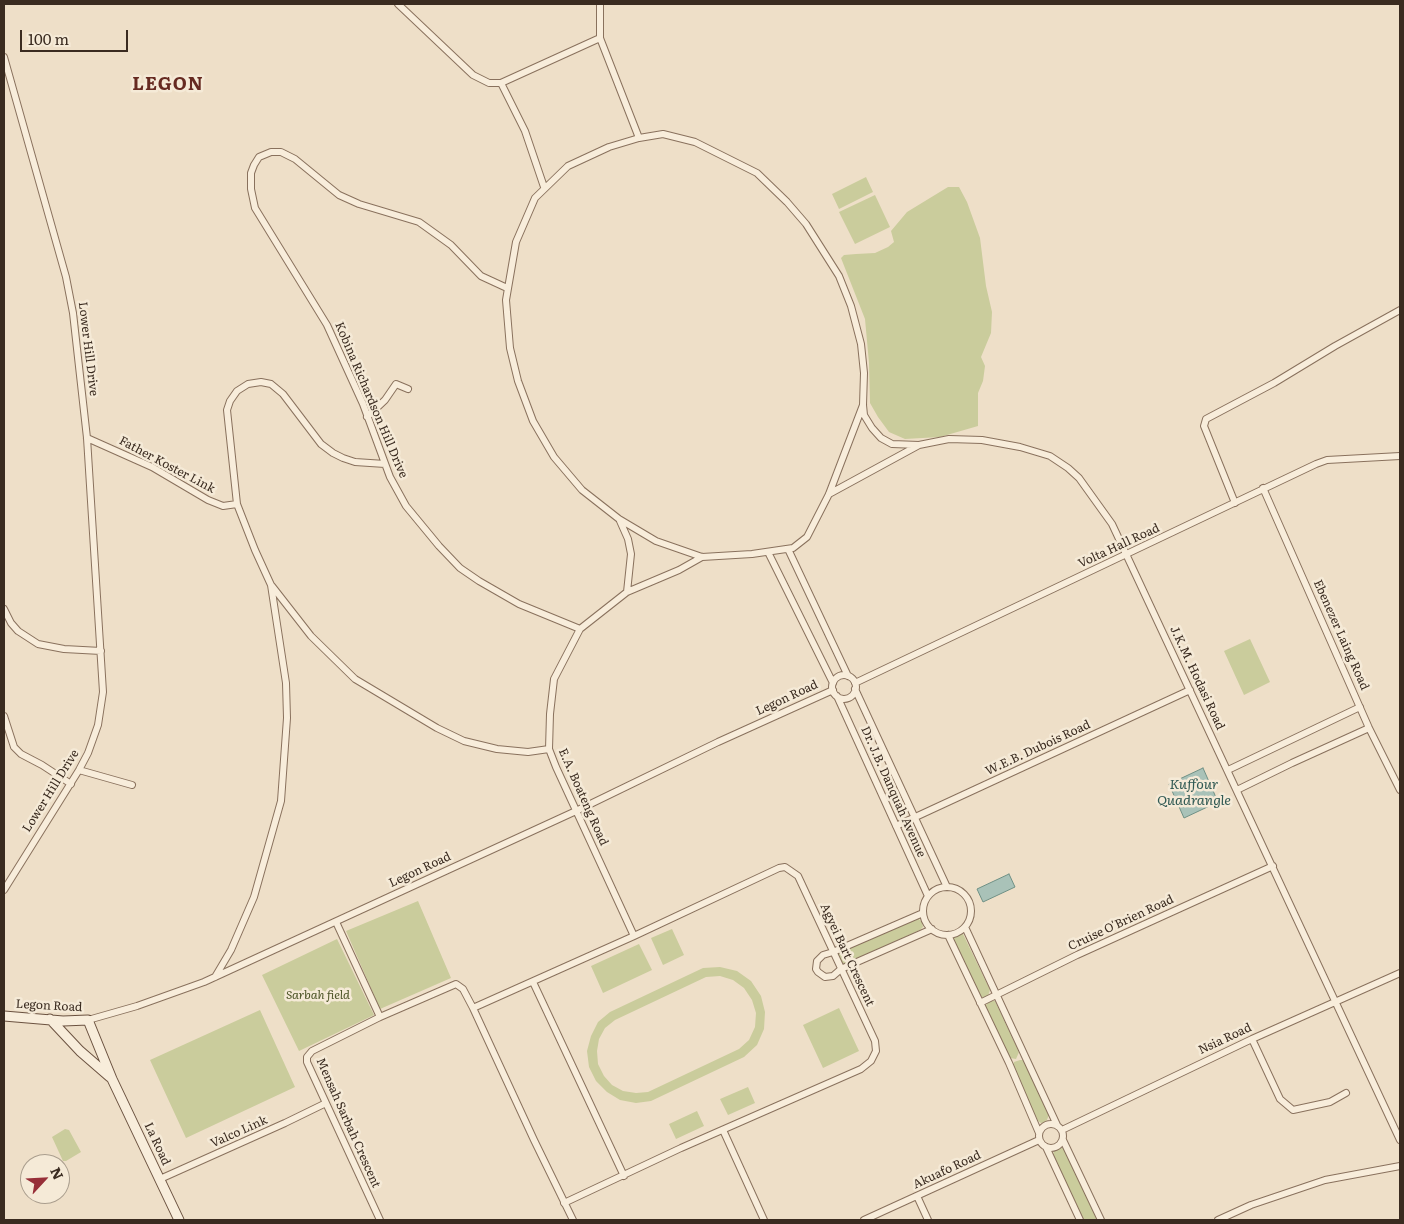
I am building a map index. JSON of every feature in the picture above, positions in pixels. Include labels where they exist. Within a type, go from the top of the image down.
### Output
[{"type":"street","points":[[398,4],[473,76],[489,83],[501,83],[600,38]]},
{"type":"street","points":[[600,4],[600,38],[639,138]]},
{"type":"street","name":"Lower Hill Drive","points":[[4,57],[66,278],[73,313],[87,438],[103,692],[100,718],[94,738],[79,770],[7,876],[4,890]]},
{"type":"street","points":[[501,83],[525,131],[544,188]]},
{"type":"street","points":[[862,405],[829,494],[807,537],[793,548],[768,552],[702,557],[656,541],[619,519],[582,490],[554,457],[533,421],[518,381],[510,348],[506,300],[507,288],[516,242],[535,198],[568,166],[609,147],[639,138],[663,134],[695,142],[757,174],[787,202],[806,224],[839,276],[851,306],[861,344],[864,373],[862,405],[864,416],[881,438],[892,444],[919,445]]},
{"type":"street","name":"Kobina Richardson Hill Drive","points":[[507,288],[481,276],[451,245],[419,222],[359,204],[339,195],[295,159],[282,152],[271,152],[259,157],[254,165],[251,173],[251,190],[255,208],[327,325],[367,416],[385,464],[406,506],[460,568],[519,604],[580,629]]},
{"type":"street","points":[[1235,503],[1204,426],[1206,420],[1400,310]]},
{"type":"street","points":[[385,464],[356,462],[333,453],[321,444],[283,394],[272,384],[260,382],[248,384],[237,391],[230,401],[227,410],[238,504],[254,550],[271,585],[311,636],[355,679],[437,728],[464,741],[510,751],[528,752],[549,749]]},
{"type":"street","points":[[367,416],[385,400],[396,384],[408,388]]},
{"type":"street","name":"Father Koster Link","points":[[87,438],[152,467],[208,500],[223,506],[238,504]]},
{"type":"street","name":"J.K.M. Hodasi Road","points":[[829,494],[919,445],[949,439],[982,440],[1020,447],[1050,456],[1068,468],[1085,486],[1112,524],[1400,1140]]},
{"type":"street","name":"Volta Hall Road","points":[[855,686],[1263,488],[1327,460],[1400,457]]},
{"type":"street","name":"Ebenezer Laing Road","points":[[1263,488],[1369,728],[1400,790]]},
{"type":"street","points":[[619,519],[628,539],[631,554],[627,592]]},
{"type":"street","points":[[768,552],[837,696],[848,698],[853,694],[855,686],[848,676],[788,549]]},
{"type":"street","name":"E.A. Boateng Road","points":[[634,936],[549,749],[554,679],[580,629],[627,592],[679,570],[702,557]]},
{"type":"street","points":[[215,977],[231,950],[254,897],[281,801],[287,718],[286,683],[271,585]]},
{"type":"street","points":[[4,609],[11,623],[18,631],[38,644],[64,649],[101,651]]},
{"type":"street","points":[[833,687],[840,676],[848,676]]},
{"type":"street","name":"Dr. J.B. Danquah Avenue","points":[[855,686],[947,887]]},
{"type":"street","name":"Legon Road","points":[[4,1016],[63,1021],[88,1020],[138,1006],[215,977],[576,811],[833,687]]},
{"type":"street","name":"W.E.B. Dubois Road","points":[[896,826],[1190,690]]},
{"type":"street","name":"Dr. J.B. Danquah Avenue","points":[[837,696],[928,896]]},
{"type":"street","points":[[1228,770],[1360,707]]},
{"type":"street","points":[[4,716],[14,747],[21,754],[42,765],[70,784]]},
{"type":"street","points":[[1237,790],[1292,762],[1369,728]]},
{"type":"street","points":[[79,770],[132,785]]},
{"type":"street","name":"Cruise O'Brien Road","points":[[980,1004],[1077,955],[1273,866]]},
{"type":"street","name":"Agyei Bart Crescent","points":[[474,1008],[779,868],[785,867],[798,876],[842,969],[875,1041],[876,1052],[871,1061],[861,1069],[681,1148],[564,1204]]},
{"type":"street","points":[[947,887],[957,889],[964,894],[969,900],[971,908],[971,916],[965,927],[957,933],[948,935],[939,934],[932,929],[926,922],[923,913],[924,904],[928,896],[936,889],[947,887]]},
{"type":"street","points":[[923,913],[819,957],[816,965],[818,972],[829,977],[842,969],[932,929]]},
{"type":"street","points":[[336,922],[380,1016]]},
{"type":"street","points":[[965,927],[1060,1127],[1063,1140],[1101,1220]]},
{"type":"street","points":[[948,935],[1039,1136],[1080,1220]]},
{"type":"street","name":"Nsia Road","points":[[1060,1127],[1400,973]]},
{"type":"street","points":[[534,982],[624,1176]]},
{"type":"street","name":"Mensah Sarbah Crescent","points":[[380,1220],[307,1062],[309,1054],[380,1016],[456,984],[463,989],[474,1008]]},
{"type":"street","points":[[474,1008],[573,1220]]},
{"type":"street","name":"La Road","points":[[50,1019],[80,1051],[112,1079]]},
{"type":"street","name":"La Road","points":[[88,1020],[112,1079],[179,1220]]},
{"type":"street","points":[[1252,1039],[1280,1100],[1293,1110],[1330,1102],[1346,1093]]},
{"type":"street","name":"Valco Link","points":[[160,1179],[326,1103]]},
{"type":"street","points":[[1039,1136],[1045,1126],[1049,1124],[1060,1127]]},
{"type":"street","points":[[723,1130],[764,1220]]},
{"type":"street","name":"Akuafo Road","points":[[864,1220],[1039,1136]]},
{"type":"street","points":[[1046,1148],[1058,1147],[1063,1140]]},
{"type":"street","points":[[1218,1220],[1251,1205],[1325,1180],[1400,1166]]},
{"type":"street","points":[[917,1196],[928,1220]]},
{"type":"green space","points":[[866,177],[873,192],[839,209],[832,194]]},
{"type":"green space","points":[[948,187],[959,187],[967,202],[980,238],[986,286],[992,312],[991,333],[981,357],[985,366],[983,381],[978,393],[978,426],[940,437],[905,439],[889,432],[870,403],[865,319],[841,258],[844,255],[875,253],[888,247],[894,242],[891,231],[907,212]]},
{"type":"green space","points":[[875,195],[890,227],[855,244],[839,212]]},
{"type":"green space","points":[[1250,639],[1270,682],[1244,695],[1224,651]]},
{"type":"green space","name":"Sarbah field","points":[[418,901],[451,978],[380,1009],[346,931]]},
{"type":"green space","points":[[915,919],[919,919],[922,922],[923,927],[920,930],[844,965],[841,964],[838,953]]},
{"type":"green space","points":[[672,929],[684,955],[663,965],[651,938]]},
{"type":"green space","points":[[958,934],[963,934],[990,990],[985,998],[981,997],[953,938]]},
{"type":"green space","name":"Sarbah field","points":[[337,939],[374,1015],[299,1051],[262,975]]},
{"type":"green space","points":[[639,944],[652,970],[603,993],[591,966]]},
{"type":"green space","points":[[720,967],[737,971],[751,981],[761,996],[765,1012],[764,1029],[757,1045],[744,1057],[651,1101],[636,1103],[620,1100],[607,1092],[596,1081],[589,1067],[587,1051],[591,1036],[598,1022],[610,1012],[703,968]],"holes":[[[720,976],[733,980],[744,988],[752,1000],[756,1013],[755,1027],[749,1040],[739,1049],[648,1092],[623,1091],[612,1085],[604,1076],[598,1064],[597,1051],[599,1039],[605,1028],[615,1020],[706,977]]]},
{"type":"green space","points":[[990,1001],[995,1001],[1019,1052],[1016,1059],[1010,1058],[985,1006]]},
{"type":"green space","points":[[839,1008],[859,1051],[823,1068],[803,1025]]},
{"type":"green space","points":[[260,1010],[295,1087],[186,1138],[150,1060]]},
{"type":"green space","points":[[1023,1060],[1049,1115],[1046,1122],[1041,1123],[1038,1121],[1012,1067],[1014,1062]]},
{"type":"green space","points":[[748,1087],[755,1103],[728,1115],[720,1099]]},
{"type":"green space","points":[[697,1111],[704,1126],[676,1139],[669,1124]]},
{"type":"green space","points":[[65,1129],[69,1130],[81,1152],[70,1159],[70,1154],[60,1154],[52,1137]]},
{"type":"green space","points":[[1058,1147],[1063,1148],[1098,1220],[1084,1220],[1053,1155],[1054,1150]]},
{"type":"water","name":"Kuffour Quadrangle","points":[[1203,768],[1218,802],[1184,818],[1169,784]]},
{"type":"water","points":[[1009,874],[1015,887],[983,902],[977,889]]},
{"type":"district","name":"LEGON","points":[[168,85]]}]
